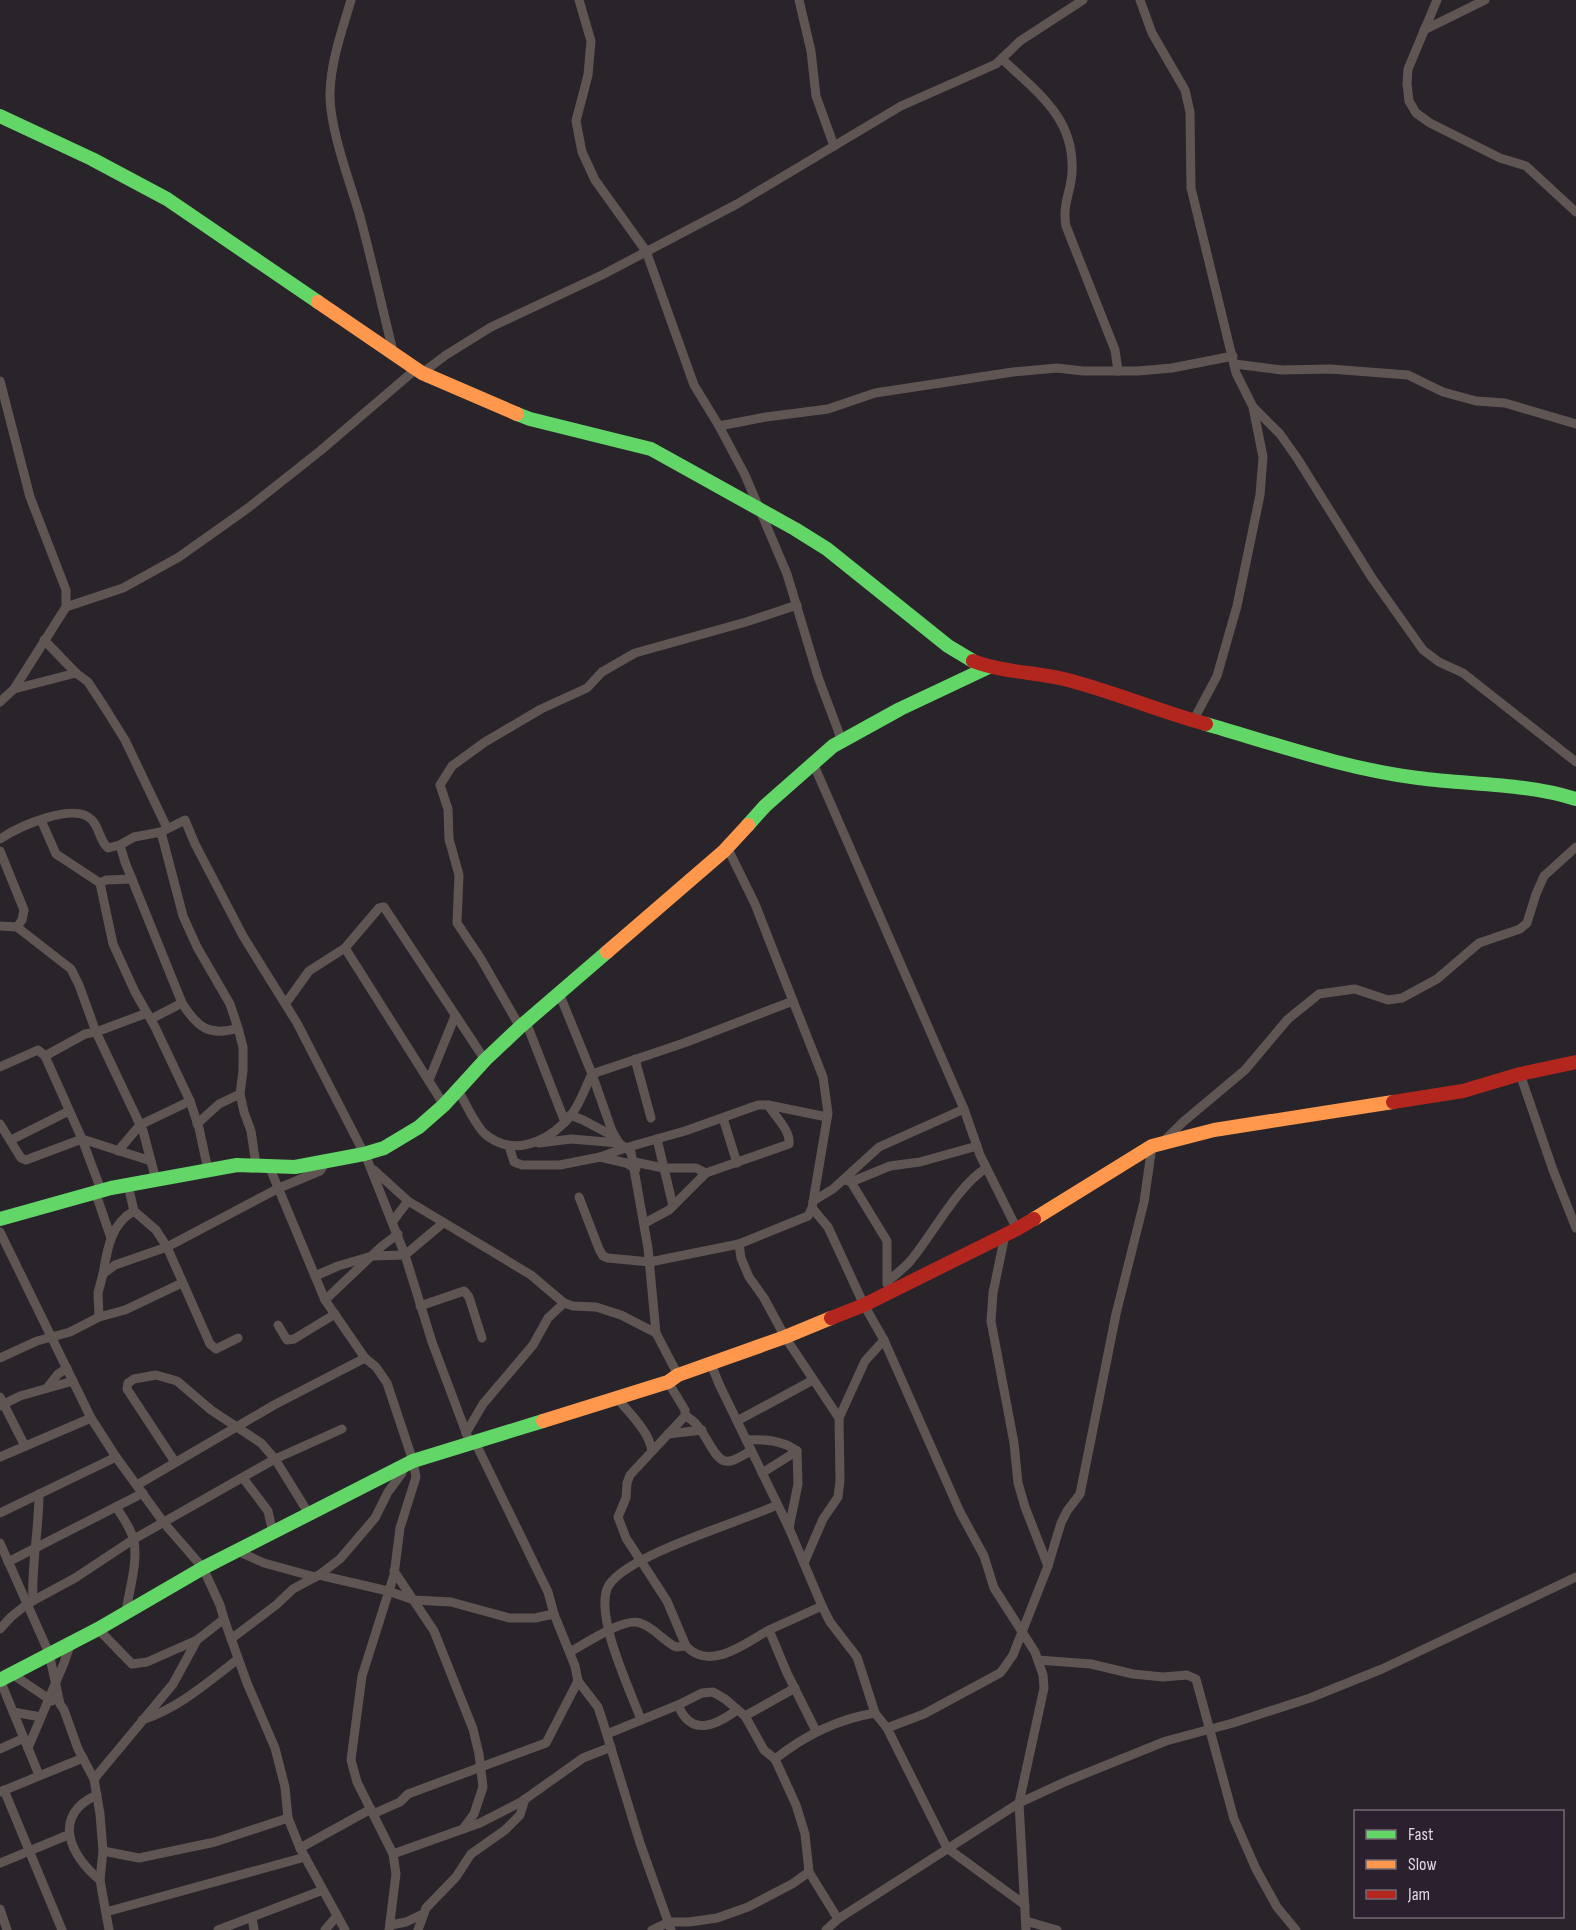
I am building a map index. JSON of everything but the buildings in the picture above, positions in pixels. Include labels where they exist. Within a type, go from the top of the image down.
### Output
[{"type":"street","points":[[351,0],[337,44],[331,74],[330,96],[339,145],[370,251],[394,355]]},
{"type":"street","points":[[579,0],[591,41],[588,75],[576,121],[582,152],[596,180],[646,251],[694,385],[719,426],[760,509],[787,574],[818,677],[842,741]]},
{"type":"street","points":[[799,0],[812,51],[816,96],[834,146]]},
{"type":"street","points":[[66,607],[123,588],[179,556],[248,508],[419,371],[491,327],[602,275],[737,204],[901,106],[996,64],[1020,41],[1067,5],[1083,0]]},
{"type":"street","points":[[1140,0],[1152,33],[1185,90],[1190,112],[1191,188],[1238,379],[1246,390],[1253,407],[1263,457],[1260,495],[1237,606],[1216,676],[1193,721]]},
{"type":"street","points":[[1437,0],[1408,69],[1409,101],[1416,113],[1430,123],[1500,158],[1526,166],[1576,212]]},
{"type":"street","points":[[1424,30],[1485,0]]},
{"type":"street","points":[[1002,59],[1050,104],[1064,125],[1071,152],[1072,173],[1065,204],[1066,226],[1115,350],[1118,371]]},
{"type":"street","points":[[0,116],[92,159],[167,199],[419,371],[530,419],[651,449],[760,509],[827,549],[948,646],[970,660],[989,667],[1063,679],[1125,697],[1193,721],[1352,765],[1417,777],[1521,787],[1576,799]]},
{"type":"street","points":[[719,426],[828,409],[875,393],[1012,372],[1058,368],[1138,372],[1234,360],[1282,370],[1330,369],[1408,375],[1443,392],[1476,401],[1505,403],[1576,423]]},
{"type":"street","points":[[0,381],[30,497],[66,590],[66,607],[15,689],[0,702]]},
{"type":"street","points":[[1253,407],[1280,434],[1297,458],[1372,578],[1423,650],[1439,662],[1463,674],[1576,762]]},
{"type":"street","points":[[568,1119],[523,1025],[457,923],[459,875],[449,838],[448,809],[440,785],[452,766],[484,742],[541,709],[586,688],[602,672],[635,653],[746,622],[797,605]]},
{"type":"street","points":[[44,640],[88,682],[125,740],[164,830],[183,916],[197,947],[230,1004],[238,1028],[243,1047],[240,1094],[243,1112],[263,1165],[279,1188],[325,1300],[365,1358],[376,1367],[387,1383],[409,1464],[416,1477],[400,1528],[394,1571],[362,1676],[351,1760],[357,1782],[393,1854],[396,1874],[390,1928],[423,1914]]},
{"type":"street","points":[[0,1219],[97,1191],[208,1170],[237,1165],[295,1167],[384,1148],[419,1127],[444,1105],[484,1060],[727,847],[765,806],[813,763],[842,741],[900,709],[989,667]]},
{"type":"street","points":[[15,689],[76,673]]},
{"type":"street","points":[[813,763],[964,1109],[1011,1232],[993,1293],[991,1321],[1014,1443],[1018,1483],[1048,1566]]},
{"type":"street","points":[[0,839],[41,820],[65,812],[78,813],[90,818],[97,827],[102,843],[108,848],[120,845],[134,837],[164,830],[185,820],[243,936],[286,1003],[371,1167],[398,1234],[420,1306],[471,1439],[537,1567],[570,1652],[578,1680],[598,1707],[640,1844],[670,1926]]},
{"type":"street","points":[[41,820],[56,854],[100,883],[113,944],[190,1101],[208,1170]]},
{"type":"street","points":[[120,845],[182,1003],[194,1022],[209,1030],[224,1032],[238,1028]]},
{"type":"street","points":[[579,1197],[603,1256],[650,1262],[739,1244],[808,1216],[812,1205],[827,1117],[824,1077],[755,904],[727,847]]},
{"type":"street","points":[[887,1287],[1011,1232],[1156,1145],[1245,1070],[1288,1019],[1319,994],[1355,989],[1388,1000],[1402,998],[1437,979],[1479,943],[1520,929],[1527,923],[1544,876],[1576,847]]},
{"type":"street","points":[[0,851],[24,910],[22,920],[17,927]]},
{"type":"street","points":[[100,883],[106,880],[132,879]]},
{"type":"street","points":[[286,1003],[309,971],[345,948],[379,908],[384,907],[484,1060]]},
{"type":"street","points":[[0,926],[17,927],[71,969],[96,1032],[140,1125],[156,1180]]},
{"type":"street","points":[[345,948],[444,1105]]},
{"type":"street","points":[[559,993],[620,1142]]},
{"type":"street","points":[[537,1143],[568,1119],[577,1106],[592,1074],[684,1043],[793,1001]]},
{"type":"street","points":[[45,1056],[85,1034],[149,1016],[182,1003]]},
{"type":"street","points":[[429,1080],[455,1016]]},
{"type":"street","points":[[0,1067],[38,1050],[45,1056],[82,1139],[111,1238]]},
{"type":"street","points":[[635,1059],[651,1118]]},
{"type":"street","points":[[1156,1145],[1214,1130],[1463,1091],[1520,1074],[1576,1062]]},
{"type":"street","points":[[1520,1074],[1576,1228]]},
{"type":"street","points":[[458,1090],[485,1134],[510,1146],[571,1139],[620,1142],[657,1139],[758,1105],[827,1117]]},
{"type":"street","points":[[197,1124],[219,1104],[240,1094]]},
{"type":"street","points":[[118,1151],[140,1125],[190,1101]]},
{"type":"street","points":[[645,1223],[669,1210],[706,1173],[789,1144],[787,1133],[768,1106]]},
{"type":"street","points":[[847,1181],[886,1143],[964,1109]]},
{"type":"street","points":[[11,1140],[69,1111]]},
{"type":"street","points":[[723,1118],[737,1163]]},
{"type":"street","points":[[568,1119],[583,1120],[620,1142],[630,1152],[635,1166],[645,1223],[656,1333],[685,1416],[699,1425],[719,1457],[725,1461],[751,1451]]},
{"type":"street","points":[[0,1125],[21,1158],[26,1160],[82,1139],[151,1161]]},
{"type":"street","points":[[657,1139],[673,1206]]},
{"type":"street","points":[[600,1157],[620,1142]]},
{"type":"street","points":[[887,1728],[924,1714],[1000,1673],[1013,1655],[1048,1566],[1061,1523],[1067,1510],[1080,1494],[1113,1326],[1156,1145]]},
{"type":"street","points":[[510,1146],[514,1162],[522,1165],[560,1164],[600,1157],[635,1166],[696,1168],[706,1173]]},
{"type":"street","points":[[812,1205],[832,1189],[847,1181],[890,1166],[920,1162],[977,1146]]},
{"type":"street","points":[[103,1274],[115,1265],[167,1247],[279,1188],[320,1171],[327,1161]]},
{"type":"street","points":[[371,1167],[408,1201],[531,1275],[564,1303],[573,1306],[596,1307],[621,1315],[656,1333]]},
{"type":"street","points":[[4,1678],[71,1641],[98,1629],[203,1568],[409,1464],[471,1439],[617,1398],[785,1337],[864,1305],[887,1287],[911,1260],[974,1176],[986,1168]]},
{"type":"street","points":[[847,1181],[887,1241],[887,1287]]},
{"type":"street","points":[[128,1185],[134,1211],[156,1230],[167,1247],[210,1344],[216,1348],[238,1338]]},
{"type":"street","points":[[393,1221],[408,1201]]},
{"type":"street","points":[[812,1205],[828,1227],[864,1305],[884,1340],[960,1512],[984,1556],[994,1588],[1038,1660],[1044,1688],[1019,1803],[1026,1926],[1057,1930]]},
{"type":"street","points":[[99,1317],[98,1293],[107,1246],[118,1225],[134,1211]]},
{"type":"street","points":[[315,1276],[338,1266],[372,1256],[405,1255],[443,1223]]},
{"type":"street","points":[[0,1232],[91,1418],[164,1523],[203,1568],[220,1605],[238,1659],[275,1748],[285,1787],[288,1818],[303,1853],[345,1930]]},
{"type":"street","points":[[325,1300],[382,1246],[398,1234]]},
{"type":"street","points":[[739,1244],[741,1258],[749,1277],[764,1298],[785,1337],[839,1418]]},
{"type":"street","points":[[0,1358],[51,1336],[70,1332],[99,1317],[125,1310],[182,1283]]},
{"type":"street","points":[[420,1306],[464,1291],[469,1297],[482,1338]]},
{"type":"street","points":[[471,1439],[483,1404],[533,1345],[548,1318],[564,1303]]},
{"type":"street","points":[[278,1325],[287,1340],[294,1339],[335,1314]]},
{"type":"street","points":[[804,1563],[823,1519],[838,1497],[839,1418],[865,1361],[884,1340]]},
{"type":"street","points":[[8,1562],[116,1507],[176,1462],[274,1405],[365,1358]]},
{"type":"street","points":[[711,1364],[789,1528],[822,1606],[830,1622],[858,1657],[875,1713],[887,1728],[947,1848],[1025,1905]]},
{"type":"street","points":[[47,1388],[58,1374],[67,1368]]},
{"type":"street","points":[[176,1462],[127,1389],[128,1383],[134,1379],[156,1375],[177,1381],[211,1410],[261,1443],[275,1459],[309,1515]]},
{"type":"street","points":[[737,1421],[813,1380]]},
{"type":"street","points":[[25,1446],[1,1403],[73,1381]]},
{"type":"street","points":[[617,1398],[644,1431],[652,1451]]},
{"type":"street","points":[[685,1416],[630,1475],[626,1498],[618,1516],[626,1538],[667,1601],[687,1646],[694,1655],[708,1658],[723,1655],[769,1630],[822,1606]]},
{"type":"street","points":[[0,1457],[91,1418]]},
{"type":"street","points":[[0,1629],[11,1617],[30,1603],[75,1578],[134,1539],[275,1459],[342,1428]]},
{"type":"street","points":[[668,1434],[702,1430]]},
{"type":"street","points":[[746,1440],[774,1441],[797,1451]]},
{"type":"street","points":[[789,1528],[798,1484],[797,1451]]},
{"type":"street","points":[[762,1473],[797,1451]]},
{"type":"street","points":[[0,1513],[116,1457]]},
{"type":"street","points":[[231,1639],[293,1589],[317,1576],[340,1559],[375,1518],[409,1464]]},
{"type":"street","points":[[243,1478],[268,1511],[273,1533]]},
{"type":"street","points":[[30,1603],[39,1516],[39,1494]]},
{"type":"street","points":[[641,1720],[609,1630],[605,1610],[607,1588],[615,1578],[642,1561],[686,1539],[777,1505]]},
{"type":"street","points":[[116,1507],[134,1539],[135,1555],[126,1612]]},
{"type":"street","points":[[0,1543],[30,1603],[49,1653],[60,1704],[78,1749],[94,1779],[103,1851],[100,1880],[108,1929]]},
{"type":"street","points":[[237,1551],[264,1563],[388,1591],[414,1600],[451,1602],[509,1618],[535,1618],[554,1614]]},
{"type":"street","points":[[394,1571],[434,1631],[473,1729],[483,1787],[474,1814],[463,1829]]},
{"type":"street","points":[[826,1930],[838,1919],[1019,1803],[1166,1741],[1310,1698],[1382,1669],[1576,1577]]},
{"type":"street","points":[[98,1629],[132,1664],[147,1662],[196,1640],[224,1619]]},
{"type":"street","points":[[570,1652],[609,1630],[632,1622],[639,1622],[669,1644],[676,1647],[687,1646]]},
{"type":"street","points":[[769,1630],[816,1731]]},
{"type":"street","points":[[94,1779],[173,1684],[196,1640]]},
{"type":"street","points":[[28,1748],[71,1641]]},
{"type":"street","points":[[165,1655],[185,1661]]},
{"type":"street","points":[[142,1720],[157,1715],[193,1694],[238,1659]]},
{"type":"street","points":[[1038,1660],[1091,1664],[1133,1674],[1163,1677],[1187,1675],[1196,1679],[1234,1819],[1256,1869],[1292,1929]]},
{"type":"street","points":[[4,1678],[60,1704]]},
{"type":"street","points":[[4,1678],[13,1712],[39,1775]]},
{"type":"street","points":[[106,1912],[303,1853],[372,1811],[400,1802],[408,1794],[546,1743],[578,1680]]},
{"type":"street","points":[[678,1705],[682,1716],[688,1723],[715,1723],[795,1688]]},
{"type":"street","points":[[607,1734],[702,1693],[713,1692],[741,1713],[764,1750],[775,1759],[796,1805],[805,1834],[809,1872],[838,1919]]},
{"type":"street","points":[[13,1712],[41,1717]]},
{"type":"street","points":[[775,1759],[816,1731],[861,1715],[875,1713]]},
{"type":"street","points":[[0,1749],[24,1738]]},
{"type":"street","points":[[393,1854],[480,1823],[525,1799],[583,1758],[611,1747]]},
{"type":"street","points":[[62,1930],[30,1851],[2,1791],[84,1758]]},
{"type":"street","points":[[97,1796],[78,1807],[69,1823],[68,1835],[88,1871],[100,1880]]},
{"type":"street","points":[[418,1930],[426,1908],[456,1877],[471,1854],[505,1830],[520,1815],[525,1799]]},
{"type":"street","points":[[103,1851],[139,1858],[215,1842],[288,1818]]},
{"type":"street","points":[[0,1863],[68,1835]]},
{"type":"street","points":[[652,1930],[717,1918],[748,1907],[792,1884],[809,1872]]},
{"type":"street","points":[[218,1930],[323,1890]]},
{"type":"street","points":[[0,1909],[7,1930]]},
{"type":"street","points":[[326,1930],[337,1916]]},
{"type":"street","points":[[252,1917],[254,1930]]},
{"type":"traffic: fast","points":[[0,116],[92,159],[167,199],[318,302]]},
{"type":"traffic: fast","points":[[517,414],[651,449],[827,549],[948,646],[973,661]]},
{"type":"traffic: fast","points":[[748,825],[765,806],[833,746],[900,709],[989,667]]},
{"type":"traffic: fast","points":[[1206,724],[1364,769],[1418,778],[1537,790],[1576,799]]},
{"type":"traffic: fast","points":[[0,1219],[111,1188],[237,1165],[295,1167],[384,1148],[419,1127],[444,1105],[485,1060],[520,1027],[607,952]]},
{"type":"traffic: fast","points":[[0,1680],[98,1629],[203,1568],[413,1461],[543,1421]]},
{"type":"traffic: slow","points":[[318,302],[422,373],[517,414]]},
{"type":"traffic: slow","points":[[607,952],[724,851],[748,825]]},
{"type":"traffic: slow","points":[[1034,1219],[1152,1146],[1214,1130],[1393,1102]]},
{"type":"traffic: slow","points":[[543,1421],[668,1382],[678,1375],[831,1318]]},
{"type":"traffic: jam","points":[[973,661],[1064,679],[1206,724]]},
{"type":"traffic: jam","points":[[1393,1102],[1463,1091],[1520,1074],[1576,1062]]},
{"type":"traffic: jam","points":[[831,1318],[864,1305],[1034,1219]]}]
